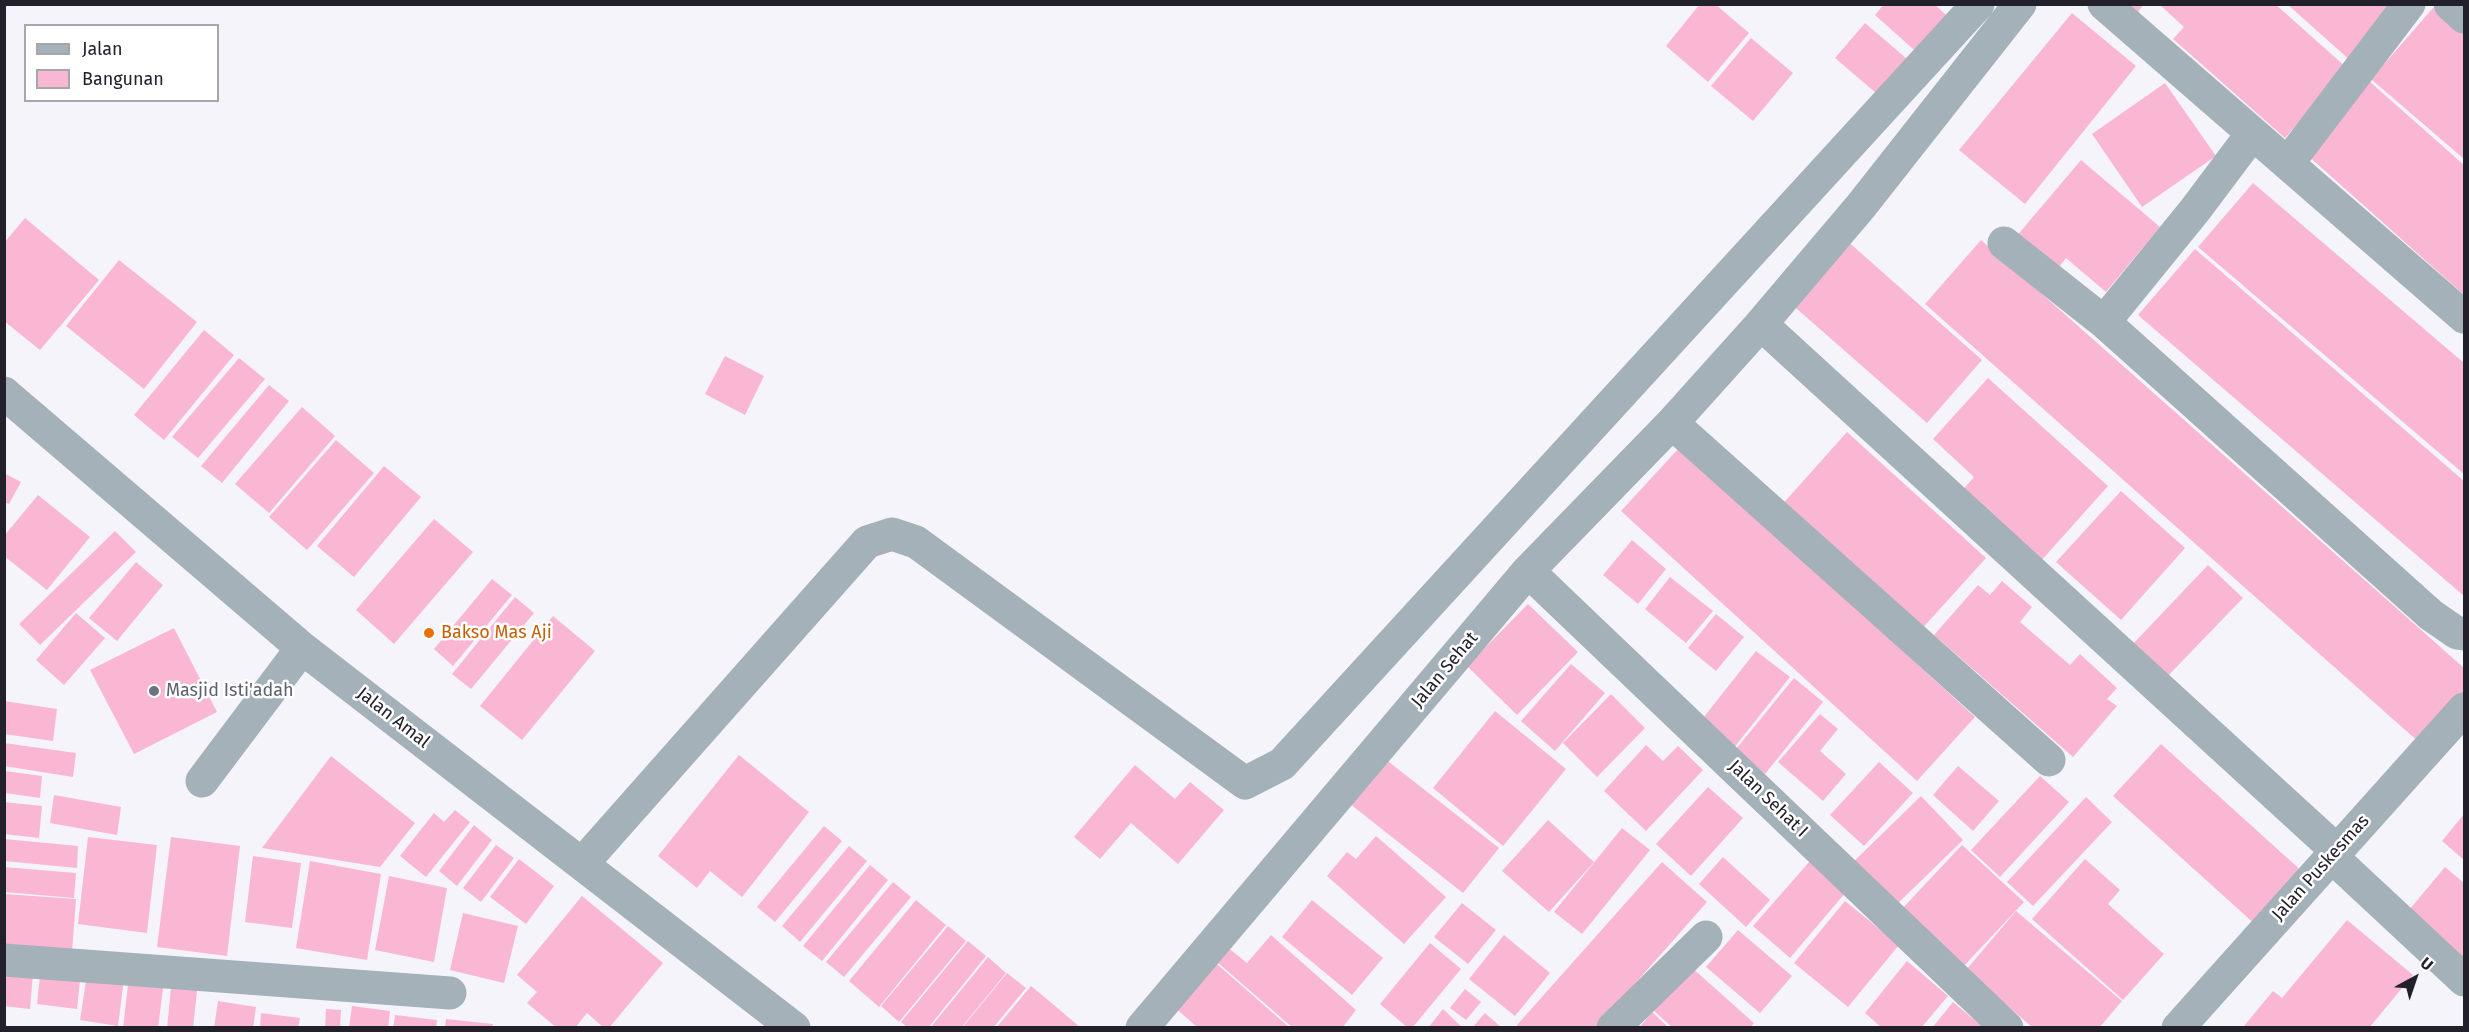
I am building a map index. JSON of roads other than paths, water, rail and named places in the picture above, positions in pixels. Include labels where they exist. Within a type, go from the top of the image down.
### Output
[{"type":"street","points":[[582,864],[867,542],[891,534],[916,542],[1245,783],[1282,764],[1978,4]]},
{"type":"street","name":"Jalan Sehat","points":[[1142,1028],[1528,571],[1672,423],[1761,324],[1861,206],[2020,4]]},
{"type":"street","points":[[2104,4],[2464,317]]},
{"type":"street","points":[[2288,163],[2409,4]]},
{"type":"street","points":[[2450,4],[2464,17]]},
{"type":"street","points":[[2104,322],[2252,134]]},
{"type":"street","points":[[2004,243],[2104,322],[2431,615],[2457,633],[2464,634]]},
{"type":"street","points":[[1761,324],[2334,853],[2464,980]]},
{"type":"street","name":"Jalan Amal","points":[[4,393],[302,648],[794,1028]]},
{"type":"street","points":[[1672,423],[2049,760]]},
{"type":"street","name":"Jalan Sehat I","points":[[1528,571],[2007,1028]]},
{"type":"street","points":[[202,782],[302,648]]},
{"type":"street","name":"Jalan Puskesmas","points":[[2178,1028],[2464,709]]},
{"type":"street","points":[[1613,1028],[1706,937]]},
{"type":"street","points":[[4,960],[450,993]]},
{"type":"place","name":"Bakso Mas Aji","points":[[429,633]]},
{"type":"place","name":"Masjid Isti'adah","points":[[154,691]]}]
